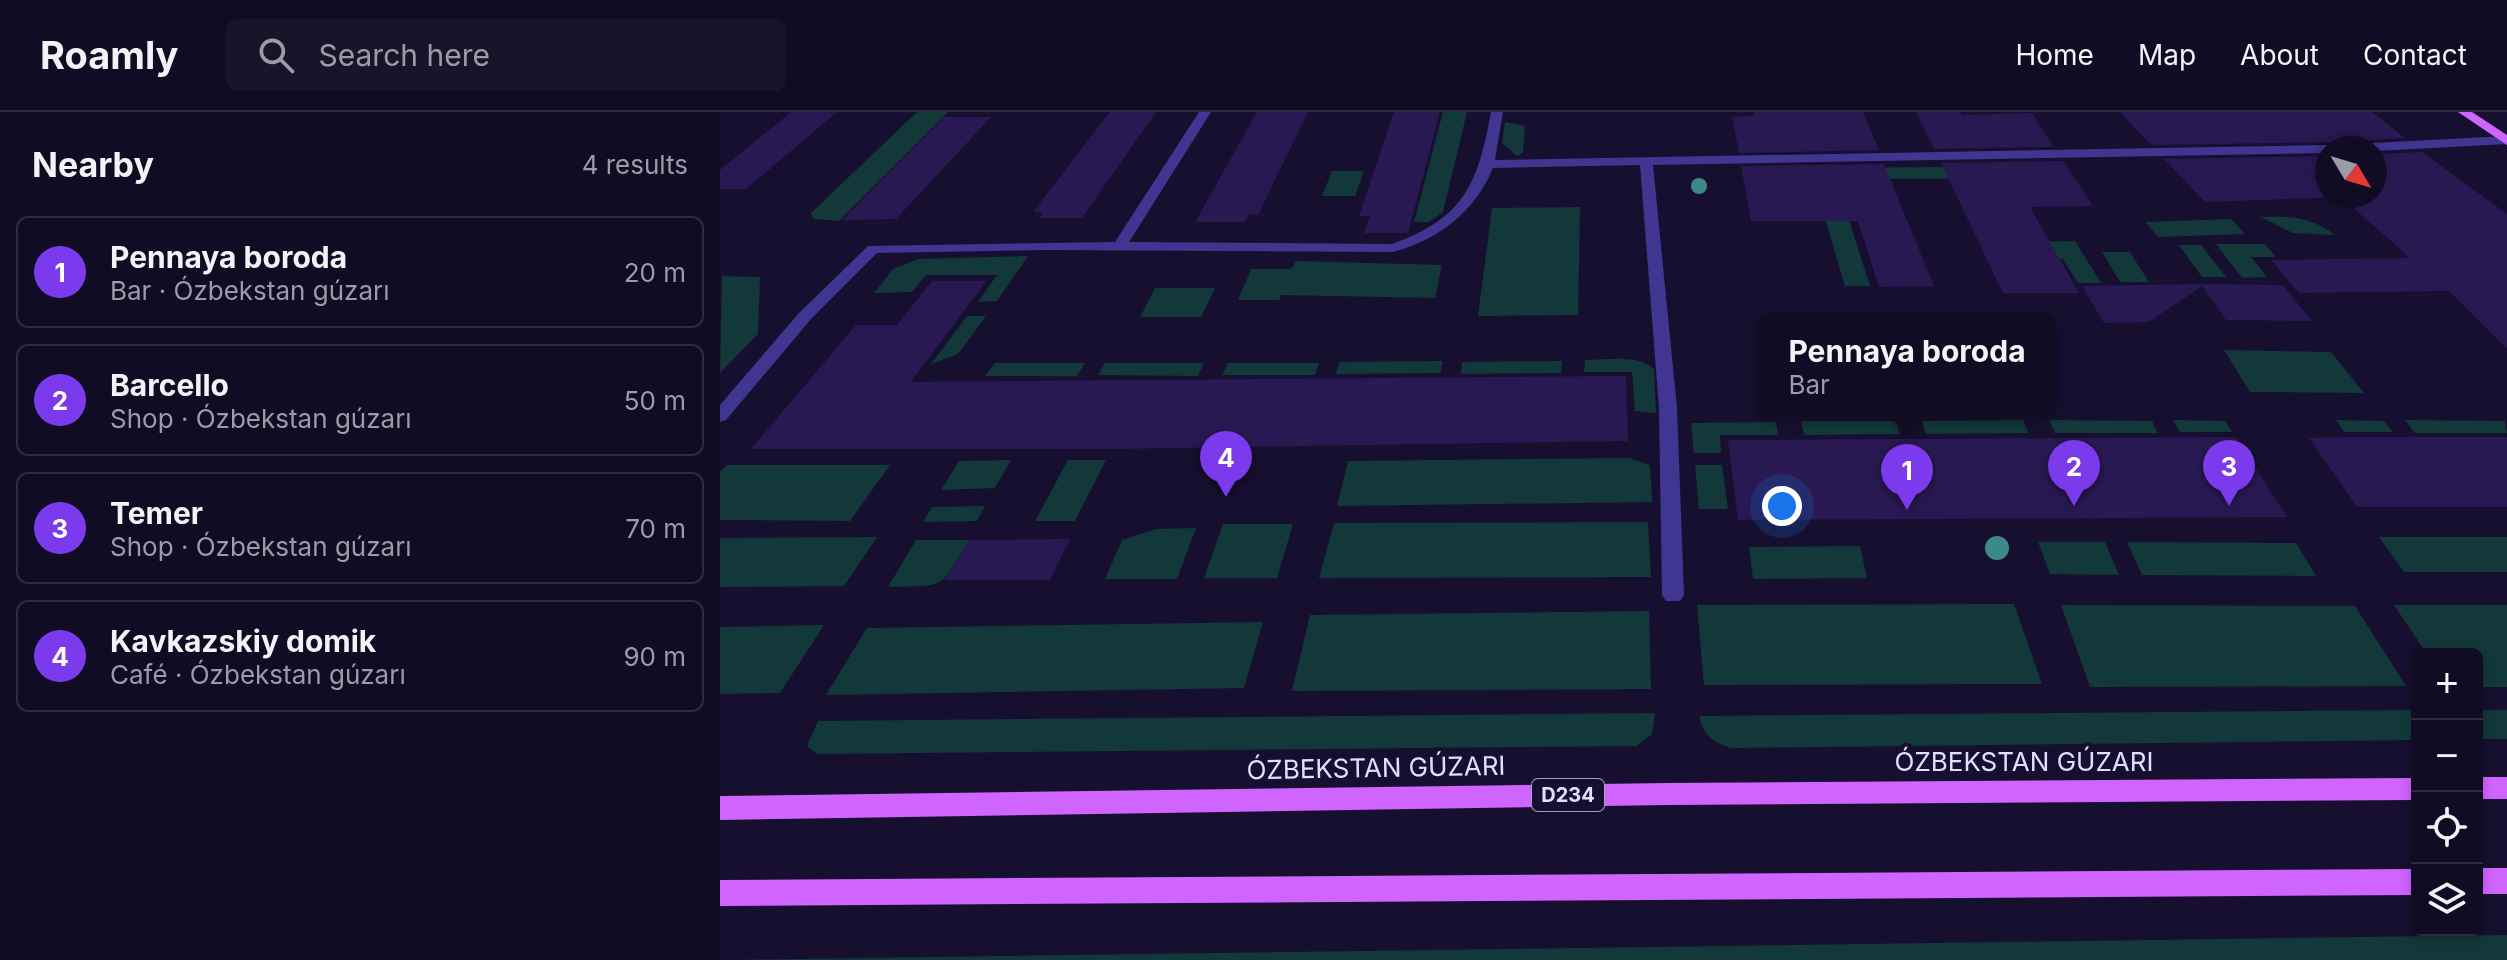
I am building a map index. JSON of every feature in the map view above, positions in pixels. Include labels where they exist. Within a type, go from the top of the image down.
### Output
[{"type":"main road","points":[[2464,112],[2506,141]]},
{"type":"main road","points":[[2483,788],[2507,788]]},
{"type":"main road","name":"D234","points":[[720,808],[1668,794],[2411,789]]},
{"type":"main road","points":[[2483,881],[2507,881]]},
{"type":"main road","points":[[720,893],[2411,882]]},
{"type":"street","points":[[1119,247],[1205,112]]},
{"type":"street","points":[[720,416],[805,316],[873,249],[1393,248],[1418,240],[1470,201],[1488,164],[1497,112]]},
{"type":"street","points":[[2387,146],[2506,141]]},
{"type":"street","points":[[1488,164],[2315,149]]},
{"type":"street","points":[[1646,159],[1668,408],[1673,595]]},
{"type":"green space","points":[[917,112],[948,112],[839,221],[813,219],[811,213]]},
{"type":"green space","points":[[1443,112],[1467,112],[1443,212],[1429,222],[1414,222]]},
{"type":"green space","points":[[1505,122],[1525,126],[1523,152],[1517,156],[1502,143]]},
{"type":"green space","points":[[2066,166],[2074,178],[1836,179],[1870,286],[1845,286],[1810,168]]},
{"type":"green space","points":[[1332,171],[1364,171],[1355,196],[1322,196]]},
{"type":"green space","points":[[1580,207],[1578,315],[1478,316],[1492,208]]},
{"type":"green space","points":[[2261,217],[2300,219],[2318,224],[2335,235],[2293,233]]},
{"type":"green space","points":[[2231,219],[2245,234],[2158,237],[2146,222]]},
{"type":"green space","points":[[2075,241],[2101,283],[2078,283],[2063,259],[2032,259],[2022,242]]},
{"type":"green space","points":[[2216,244],[2265,244],[2276,257],[2251,257],[2267,277],[2242,278]]},
{"type":"green space","points":[[2179,245],[2201,245],[2226,277],[2202,277]]},
{"type":"green space","points":[[2102,252],[2130,252],[2149,282],[2120,282]]},
{"type":"green space","points":[[1028,256],[997,301],[978,302],[997,275],[926,275],[912,292],[874,293],[893,269],[919,259]]},
{"type":"green space","points":[[1296,261],[1442,265],[1435,298],[1281,295],[1279,300],[1238,300],[1251,269],[1291,269]]},
{"type":"green space","points":[[722,276],[760,277],[758,334],[720,373]]},
{"type":"green space","points":[[1155,288],[1215,288],[1201,317],[1140,317]]},
{"type":"green space","points":[[967,316],[986,316],[958,354],[931,364]]},
{"type":"green space","points":[[2224,350],[2331,352],[2364,393],[2250,392]]},
{"type":"green space","points":[[1585,360],[1639,361],[1654,369],[1656,413],[1635,411],[1632,372],[1584,372]]},
{"type":"green space","points":[[1443,361],[1440,373],[1336,374],[1339,362]]},
{"type":"green space","points":[[1562,361],[1561,373],[1461,374],[1462,362]]},
{"type":"green space","points":[[995,363],[1085,363],[1077,376],[985,376]]},
{"type":"green space","points":[[1105,363],[1204,363],[1198,376],[1098,375]]},
{"type":"green space","points":[[1228,363],[1319,363],[1315,375],[1222,375]]},
{"type":"green space","points":[[2023,420],[2028,433],[1926,434],[1922,421]]},
{"type":"green space","points":[[2049,420],[2152,421],[2158,433],[2055,433]]},
{"type":"green space","points":[[2173,420],[2225,421],[2232,432],[2180,432]]},
{"type":"green space","points":[[2336,420],[2384,421],[2393,432],[2344,432]]},
{"type":"green space","points":[[2405,420],[2505,421],[2507,433],[2415,433]]},
{"type":"green space","points":[[1801,421],[1896,421],[1900,434],[1804,435]]},
{"type":"green space","points":[[1776,422],[1778,435],[1720,435],[1721,453],[1694,453],[1691,423]]},
{"type":"green space","points":[[1629,458],[1650,465],[1652,502],[1337,506],[1348,461]]},
{"type":"green space","points":[[1011,460],[995,488],[941,490],[959,461]]},
{"type":"green space","points":[[1068,460],[1106,460],[1075,521],[1035,521]]},
{"type":"green space","points":[[727,465],[890,465],[850,521],[720,520],[720,472]]},
{"type":"green space","points":[[1695,465],[1722,465],[1728,509],[1699,509]]},
{"type":"green space","points":[[985,506],[977,521],[923,522],[932,507]]},
{"type":"green space","points":[[1648,522],[1651,577],[1319,578],[1334,523]]},
{"type":"green space","points":[[1223,524],[1293,524],[1277,578],[1204,578]]},
{"type":"green space","points":[[1196,528],[1177,579],[1105,579],[1122,540],[1156,529]]},
{"type":"green space","points":[[877,537],[844,586],[720,587],[720,538]]},
{"type":"green space","points":[[2379,537],[2507,537],[2507,572],[2404,572]]},
{"type":"green space","points":[[916,540],[969,540],[952,569],[939,582],[888,587]]},
{"type":"green space","points":[[2038,542],[2105,542],[2119,575],[2050,574]]},
{"type":"green space","points":[[2127,542],[2296,543],[2316,576],[2142,575]]},
{"type":"green space","points":[[1860,546],[1867,578],[1753,579],[1749,547]]},
{"type":"green space","points":[[2014,604],[2042,684],[1704,685],[1697,605]]},
{"type":"green space","points":[[2061,605],[2355,606],[2406,686],[2090,687]]},
{"type":"green space","points":[[2394,605],[2507,605],[2507,687],[2483,687],[2483,648],[2423,648]]},
{"type":"green space","points":[[1649,611],[1651,689],[1292,691],[1310,615]]},
{"type":"green space","points":[[1263,622],[1244,688],[826,695],[867,628]]},
{"type":"green space","points":[[824,625],[780,693],[720,694],[720,627]]},
{"type":"green space","points":[[2411,710],[2411,740],[1731,748],[1710,737],[1703,729],[1699,716]]},
{"type":"green space","points":[[2483,710],[2507,710],[2507,739],[2483,739]]},
{"type":"green space","points":[[1655,713],[1652,734],[1636,746],[817,754],[807,746],[818,721]]},
{"type":"green space","points":[[2507,935],[2507,960],[720,960],[2483,936]]},
{"type":"building","points":[[791,112],[837,112],[746,189],[720,189],[720,170]]},
{"type":"building","points":[[1110,112],[1156,112],[1082,218],[1039,218],[1043,212],[1033,212]]},
{"type":"building","points":[[1257,112],[1308,112],[1258,215],[1249,214],[1245,222],[1195,222]]},
{"type":"building","points":[[1394,112],[1440,112],[1408,233],[1364,233],[1370,216],[1359,216]]},
{"type":"building","points":[[1753,112],[1863,112],[1879,150],[1739,153],[1732,117],[1754,116]]},
{"type":"building","points":[[1916,112],[1960,112],[1962,115],[2032,113],[2054,147],[1934,149]]},
{"type":"building","points":[[2120,112],[2372,112],[2405,138],[2315,136],[2315,142],[2151,145]]},
{"type":"building","points":[[944,117],[991,117],[896,219],[842,220]]},
{"type":"building","points":[[2422,152],[2507,214],[2507,349],[2449,291],[2299,293],[2271,260],[2410,258],[2353,208],[2387,208],[2387,153]]},
{"type":"building","points":[[2315,156],[2315,198],[2205,202],[2164,159]]},
{"type":"building","points":[[2063,161],[2093,206],[2030,207],[2079,293],[2003,293],[1941,163]]},
{"type":"building","points":[[1884,164],[1934,286],[1879,287],[1858,221],[1751,221],[1741,166]]},
{"type":"building","points":[[932,281],[986,281],[911,382],[1626,376],[1628,441],[1111,449],[751,449],[856,325],[897,325]]},
{"type":"building","points":[[2283,285],[2312,321],[2226,320],[2202,286],[2149,322],[2104,323],[2082,286]]},
{"type":"building","points":[[2236,437],[2287,517],[1738,520],[1728,440]]},
{"type":"building","points":[[2507,437],[2507,507],[2357,507],[2309,438]]},
{"type":"building","points":[[1070,539],[1050,580],[945,580],[969,540]]},
{"type":"place","name":"Kavkazskiy domik","points":[[1226,497]]},
{"type":"place","name":"Barcello","points":[[2074,506]]},
{"type":"place","name":"Temer","points":[[2229,506]]},
{"type":"place","name":"Pennaya boroda","points":[[1907,510]]}]
